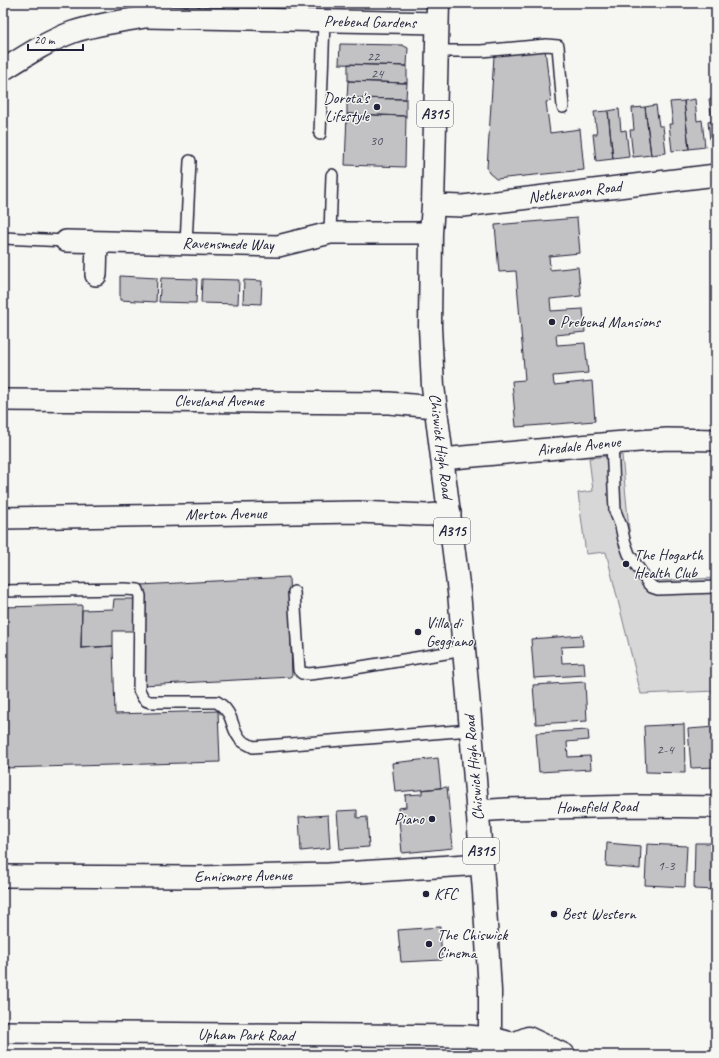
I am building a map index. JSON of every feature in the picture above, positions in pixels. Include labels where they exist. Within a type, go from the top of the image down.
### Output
[{"type":"main road","name":"Chiswick High Road","points":[[438,13],[433,205],[430,233],[430,327],[435,407],[450,513],[459,592],[482,864],[490,991],[489,1046]]},
{"type":"main road","points":[[489,1046],[516,1049],[528,1038],[564,1055]]},
{"type":"street","name":"Prebend Gardens","points":[[3,70],[40,47],[73,32],[105,23],[146,17],[324,21],[438,13]]},
{"type":"street","name":"Netheravon Road","points":[[433,205],[463,206],[716,175]]},
{"type":"street","name":"Ravensmede Way","points":[[66,241],[278,246],[330,233],[430,233]]},
{"type":"street","points":[[96,275],[97,242]]},
{"type":"street","name":"Cleveland Avenue","points":[[3,400],[389,402],[435,407]]},
{"type":"street","name":"Airedale Avenue","points":[[442,459],[667,439],[716,440]]},
{"type":"street","name":"Merton Avenue","points":[[3,518],[358,512],[427,515],[450,513]]},
{"type":"street","name":"Homefield Road","points":[[477,811],[630,806],[716,807]]},
{"type":"street","name":"Ennismore Avenue","points":[[3,876],[196,877],[321,875],[482,864]]},
{"type":"street","name":"Upham Park Road","points":[[3,1032],[466,1036],[489,1046]]},
{"type":"lane","points":[[320,134],[324,21]]},
{"type":"lane","points":[[437,51],[481,51],[538,45],[558,46],[563,107]]},
{"type":"lane","points":[[186,244],[190,161]]},
{"type":"lane","points":[[330,233],[332,175]]},
{"type":"lane","points":[[3,238],[66,241]]},
{"type":"lane","points":[[612,443],[615,511],[629,554],[648,583],[652,587],[658,589],[716,587]]},
{"type":"lane","points":[[3,591],[125,588],[138,590],[140,596],[140,690],[145,701],[216,702],[224,707],[230,715],[242,742],[253,747],[471,730]]},
{"type":"lane","points":[[294,592],[299,670],[302,673],[309,674],[343,670],[464,650]]},
{"type":"shaded area","name":"The Hogarth Health Club","points":[[622,455],[631,550],[654,581],[716,578],[716,691],[641,694],[606,552],[586,554],[578,493],[593,491],[589,458]]},
{"type":"building","points":[[340,44],[402,45],[408,48],[407,66],[339,64]]},
{"type":"building","points":[[545,49],[551,101],[546,102],[550,133],[580,129],[584,170],[496,179],[489,173],[487,168],[494,56]]},
{"type":"building","points":[[348,64],[407,66],[407,83],[348,81]]},
{"type":"building","points":[[348,81],[407,83],[406,99],[347,98]]},
{"type":"building","name":"Dorota's Lifestyle","points":[[347,98],[406,99],[406,116],[347,114]]},
{"type":"building","points":[[695,99],[697,121],[702,120],[705,147],[689,149],[684,101]]},
{"type":"building","points":[[709,99],[716,99],[716,148],[711,148],[708,122],[712,121]]},
{"type":"building","points":[[684,101],[689,149],[672,151],[669,124],[673,124],[670,102]]},
{"type":"building","points":[[656,105],[659,126],[663,126],[666,153],[651,155],[645,107]]},
{"type":"building","points":[[645,107],[651,155],[633,157],[630,130],[634,130],[632,108]]},
{"type":"building","points":[[619,109],[621,131],[626,130],[629,157],[613,159],[608,111]]},
{"type":"building","points":[[608,111],[613,159],[596,161],[593,134],[597,134],[594,112]]},
{"type":"building","points":[[347,114],[406,116],[405,167],[345,165]]},
{"type":"building","name":"Prebend Mansions","points":[[577,218],[580,253],[549,256],[550,270],[578,267],[581,296],[550,299],[551,311],[583,309],[585,332],[556,335],[557,345],[585,343],[588,373],[553,376],[554,385],[592,381],[595,421],[516,427],[512,381],[525,380],[516,271],[499,272],[495,225]]},
{"type":"building","points":[[120,276],[157,278],[156,302],[120,300]]},
{"type":"building","points":[[161,278],[197,279],[196,303],[159,302]]},
{"type":"building","points":[[202,279],[239,280],[238,304],[201,303]]},
{"type":"building","points":[[244,280],[262,281],[261,304],[243,303]]},
{"type":"building","points":[[289,577],[292,677],[143,685],[141,585]]},
{"type":"building","points":[[114,599],[135,599],[134,631],[113,631],[113,646],[81,648],[82,610],[113,609]]},
{"type":"building","points":[[82,605],[81,648],[113,646],[115,714],[218,711],[220,762],[3,768],[3,607]]},
{"type":"building","points":[[582,635],[583,646],[561,647],[562,663],[584,662],[585,675],[534,678],[531,639]]},
{"type":"building","points":[[585,682],[587,721],[536,724],[533,685]]},
{"type":"building","points":[[684,724],[685,773],[646,772],[644,726]]},
{"type":"building","points":[[716,727],[716,767],[691,768],[688,729]]},
{"type":"building","points":[[588,730],[589,740],[567,742],[568,757],[590,756],[591,769],[539,772],[536,733]]},
{"type":"building","points":[[438,758],[441,788],[395,792],[392,763]]},
{"type":"building","points":[[447,787],[453,848],[402,853],[398,808],[406,807],[405,795],[422,794],[422,790]]},
{"type":"building","points":[[357,810],[357,818],[367,817],[369,847],[340,849],[337,811]]},
{"type":"building","points":[[328,815],[330,848],[301,851],[299,817]]},
{"type":"building","points":[[607,843],[641,846],[640,869],[606,866]]},
{"type":"building","points":[[695,843],[716,843],[716,890],[694,889]]},
{"type":"building","points":[[647,844],[687,846],[685,887],[645,885]]},
{"type":"building","points":[[440,927],[442,960],[401,962],[398,930]]},
{"type":"place","name":"Dorota's Lifestyle","points":[[377,107]]},
{"type":"place","name":"Prebend Mansions","points":[[552,322]]},
{"type":"place","name":"The Hogarth Health Club","points":[[626,564]]},
{"type":"place","name":"Villa di Geggiano","points":[[418,632]]},
{"type":"place","name":"Piano","points":[[432,819]]},
{"type":"place","name":"KFC","points":[[426,894]]},
{"type":"place","name":"Best Western","points":[[554,914]]},
{"type":"place","name":"The Chiswick Cinema","points":[[429,944]]}]
